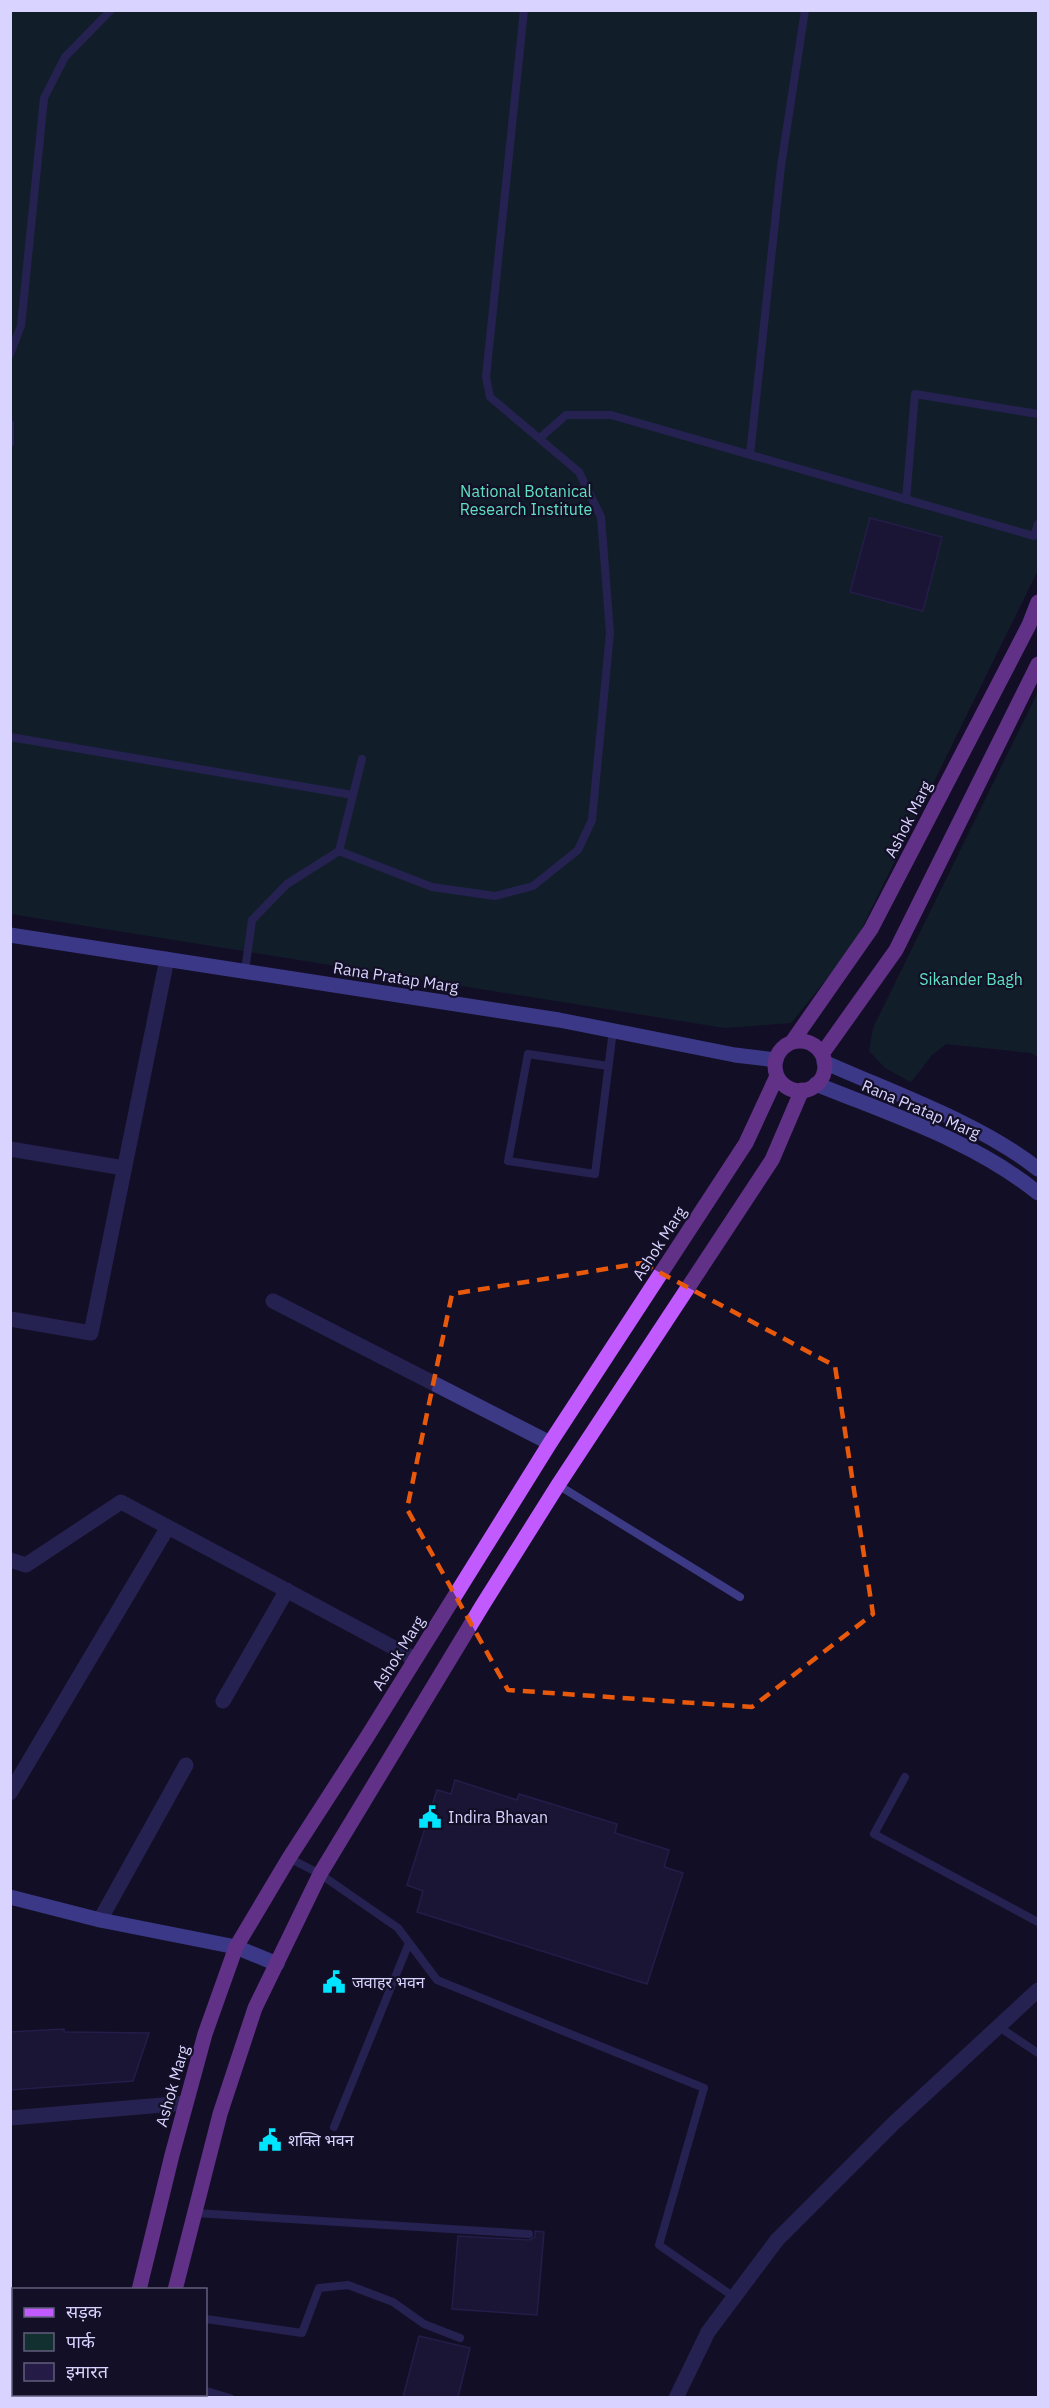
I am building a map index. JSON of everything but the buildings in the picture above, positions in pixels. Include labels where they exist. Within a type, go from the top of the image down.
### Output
[{"type":"main road","name":"Ashok Marg","points":[[792,1042],[871,928],[1029,625],[1038,602]]},
{"type":"main road","points":[[823,1058],[896,950],[1038,664]]},
{"type":"main road","name":"Rana Pratap Marg","points":[[10,935],[614,1030],[735,1055],[776,1068]]},
{"type":"main road","points":[[175,2288],[220,2114],[255,2008],[321,1874],[482,1606],[558,1485],[772,1160],[809,1087],[824,1070],[823,1058],[809,1043],[792,1042],[785,1046],[776,1068],[787,1087],[809,1087]]},
{"type":"main road","name":"Rana Pratap Marg","points":[[823,1058],[973,1128],[1023,1157],[1038,1169]]},
{"type":"main road","name":"Ashok Marg","points":[[138,2288],[205,2034],[236,1947],[288,1858],[550,1443],[746,1143],[776,1068]]},
{"type":"main road","name":"Rana Pratap Marg","points":[[809,1087],[955,1141],[1013,1173],[1038,1194]]},
{"type":"main road","points":[[10,1897],[100,1920],[236,1947],[277,1964]]},
{"type":"street","points":[[10,1319],[91,1333],[167,959]]},
{"type":"street","points":[[10,1149],[124,1168]]},
{"type":"street","points":[[273,1301],[550,1443]]},
{"type":"street","points":[[10,1560],[26,1565],[121,1502],[415,1659]]},
{"type":"street","points":[[10,1793],[168,1527]]},
{"type":"street","points":[[223,1701],[287,1590]]},
{"type":"street","points":[[100,1920],[186,1765]]},
{"type":"street","points":[[676,2397],[708,2332],[777,2240],[894,2123],[1038,1990]]},
{"type":"street","points":[[10,2118],[186,2103]]},
{"type":"lane","points":[[10,354],[21,326],[44,98],[65,57],[111,10]]},
{"type":"lane","points":[[339,851],[432,887],[495,896],[533,886],[578,850],[592,820],[610,633],[601,517],[579,472],[490,396],[486,377],[524,10]]},
{"type":"lane","points":[[750,455],[781,166],[805,10]]},
{"type":"lane","points":[[906,500],[915,394],[1038,414]]},
{"type":"lane","points":[[540,438],[566,415],[611,416],[1036,537],[1038,524]]},
{"type":"lane","points":[[10,424],[10,442]]},
{"type":"lane","points":[[10,737],[353,795]]},
{"type":"lane","points":[[245,971],[252,920],[287,884],[339,851],[362,759]]},
{"type":"lane","points":[[608,1066],[528,1054],[508,1161],[595,1174],[614,1030]]},
{"type":"lane","points":[[558,1485],[740,1597]]},
{"type":"lane","points":[[905,1777],[874,1834],[1038,1922]]},
{"type":"lane","points":[[288,1858],[321,1874],[398,1928],[437,1980],[704,2088],[659,2245],[734,2297]]},
{"type":"lane","points":[[334,2127],[409,1943]]},
{"type":"lane","points":[[999,2027],[1038,2053]]},
{"type":"lane","points":[[195,2213],[529,2234]]},
{"type":"lane","points":[[207,2319],[302,2332],[319,2288],[348,2285],[393,2302],[424,2324],[460,2338]]},
{"type":"lane","points":[[207,2391],[230,2397]]},
{"type":"highlighted area","points":[[642,1263],[835,1366],[873,1614],[752,1707],[508,1690],[407,1509],[452,1294]]},
{"type":"green space","name":"National Botanical Research Institute","points":[[10,11],[1038,11],[1038,570],[852,948],[791,1023],[725,1028],[11,914]]},
{"type":"green space","name":"Sikander Bagh","points":[[1038,692],[1038,1057],[1031,1053],[946,1044],[932,1055],[911,1082],[885,1068],[869,1051],[873,1028]]},
{"type":"place","name":"Indira Bhavan","points":[[430,1817]]},
{"type":"place","name":"जवाहर भवन","points":[[334,1982]]},
{"type":"place","name":"शक्ति भवन","points":[[270,2140]]}]
